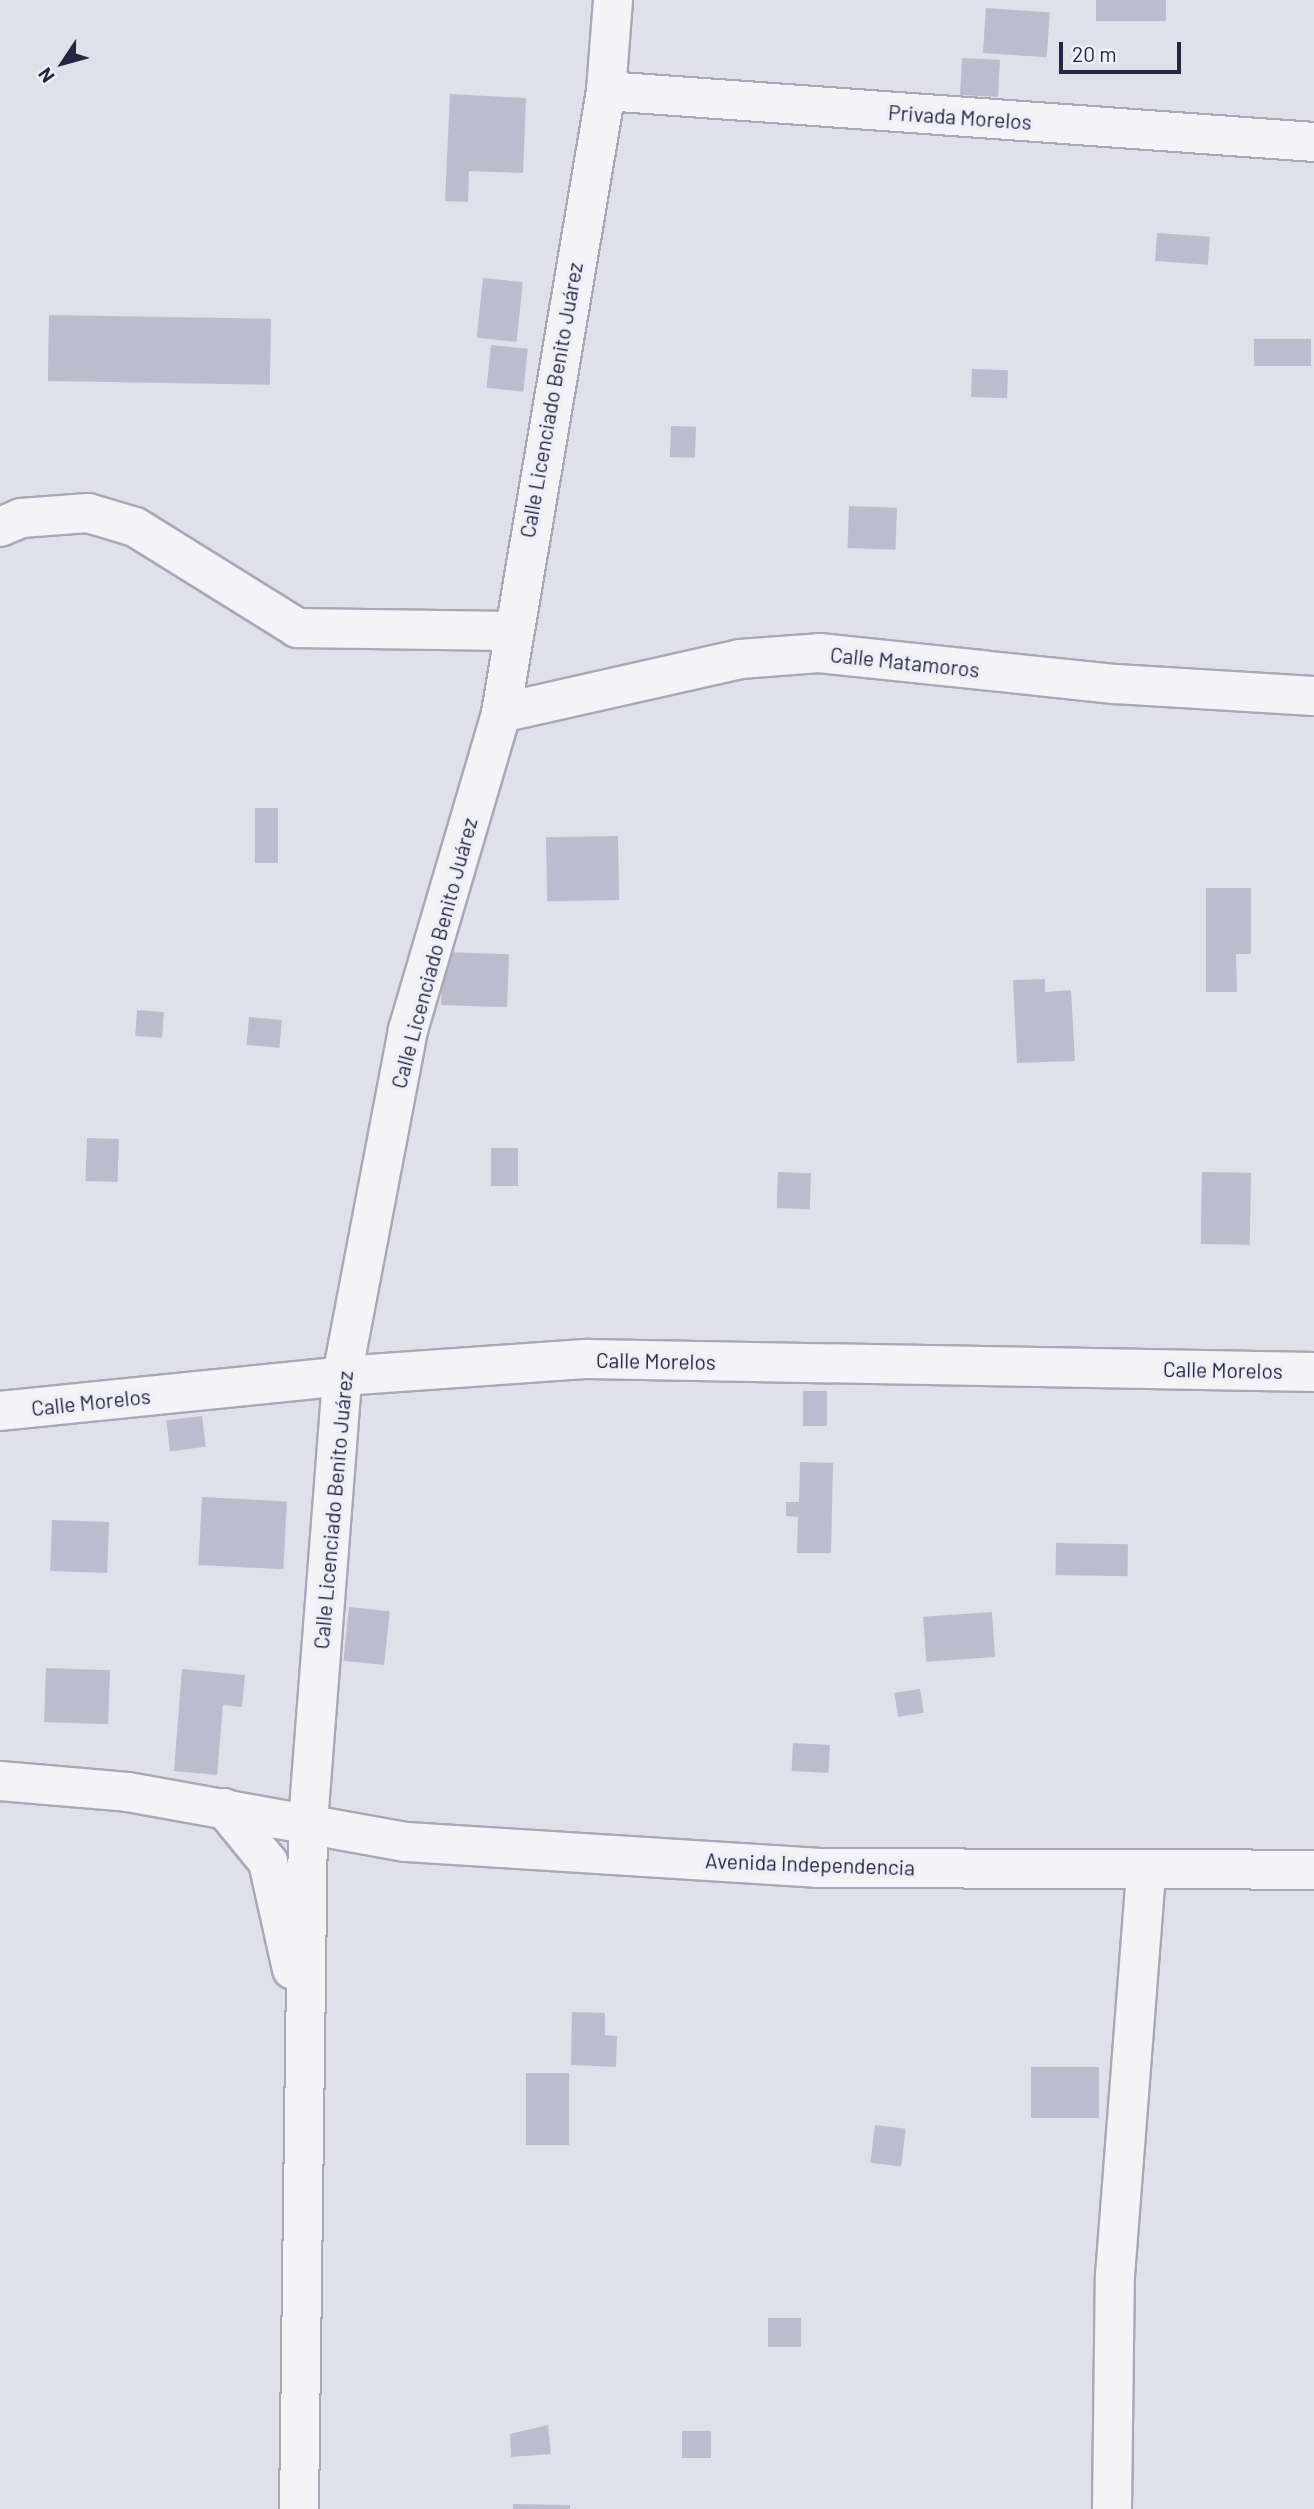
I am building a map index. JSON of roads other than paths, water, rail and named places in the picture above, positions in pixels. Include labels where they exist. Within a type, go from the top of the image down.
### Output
[{"type":"street","name":"Calle Licenciado Benito Juárez","points":[[301,2044],[311,1903],[308,1822],[342,1376],[408,1030],[500,713],[510,631],[606,91],[612,0]]},
{"type":"street","name":"Privada Morelos","points":[[606,91],[1314,142]]},
{"type":"street","points":[[0,527],[21,518],[88,513],[135,527],[297,628],[510,631]]},
{"type":"street","name":"Calle Matamoros","points":[[500,713],[740,659],[819,653],[1116,684],[1314,696]]},
{"type":"street","name":"Calle Morelos","points":[[0,1411],[342,1376],[588,1359],[1314,1372]]},
{"type":"street","name":"Avenida Independencia","points":[[0,1781],[224,1808],[406,1842],[817,1868],[1314,1870]]},
{"type":"street","points":[[224,1808],[268,1862],[287,1933],[301,2044],[299,2509]]},
{"type":"street","points":[[1112,2509],[1115,2276],[1146,1869]]}]
